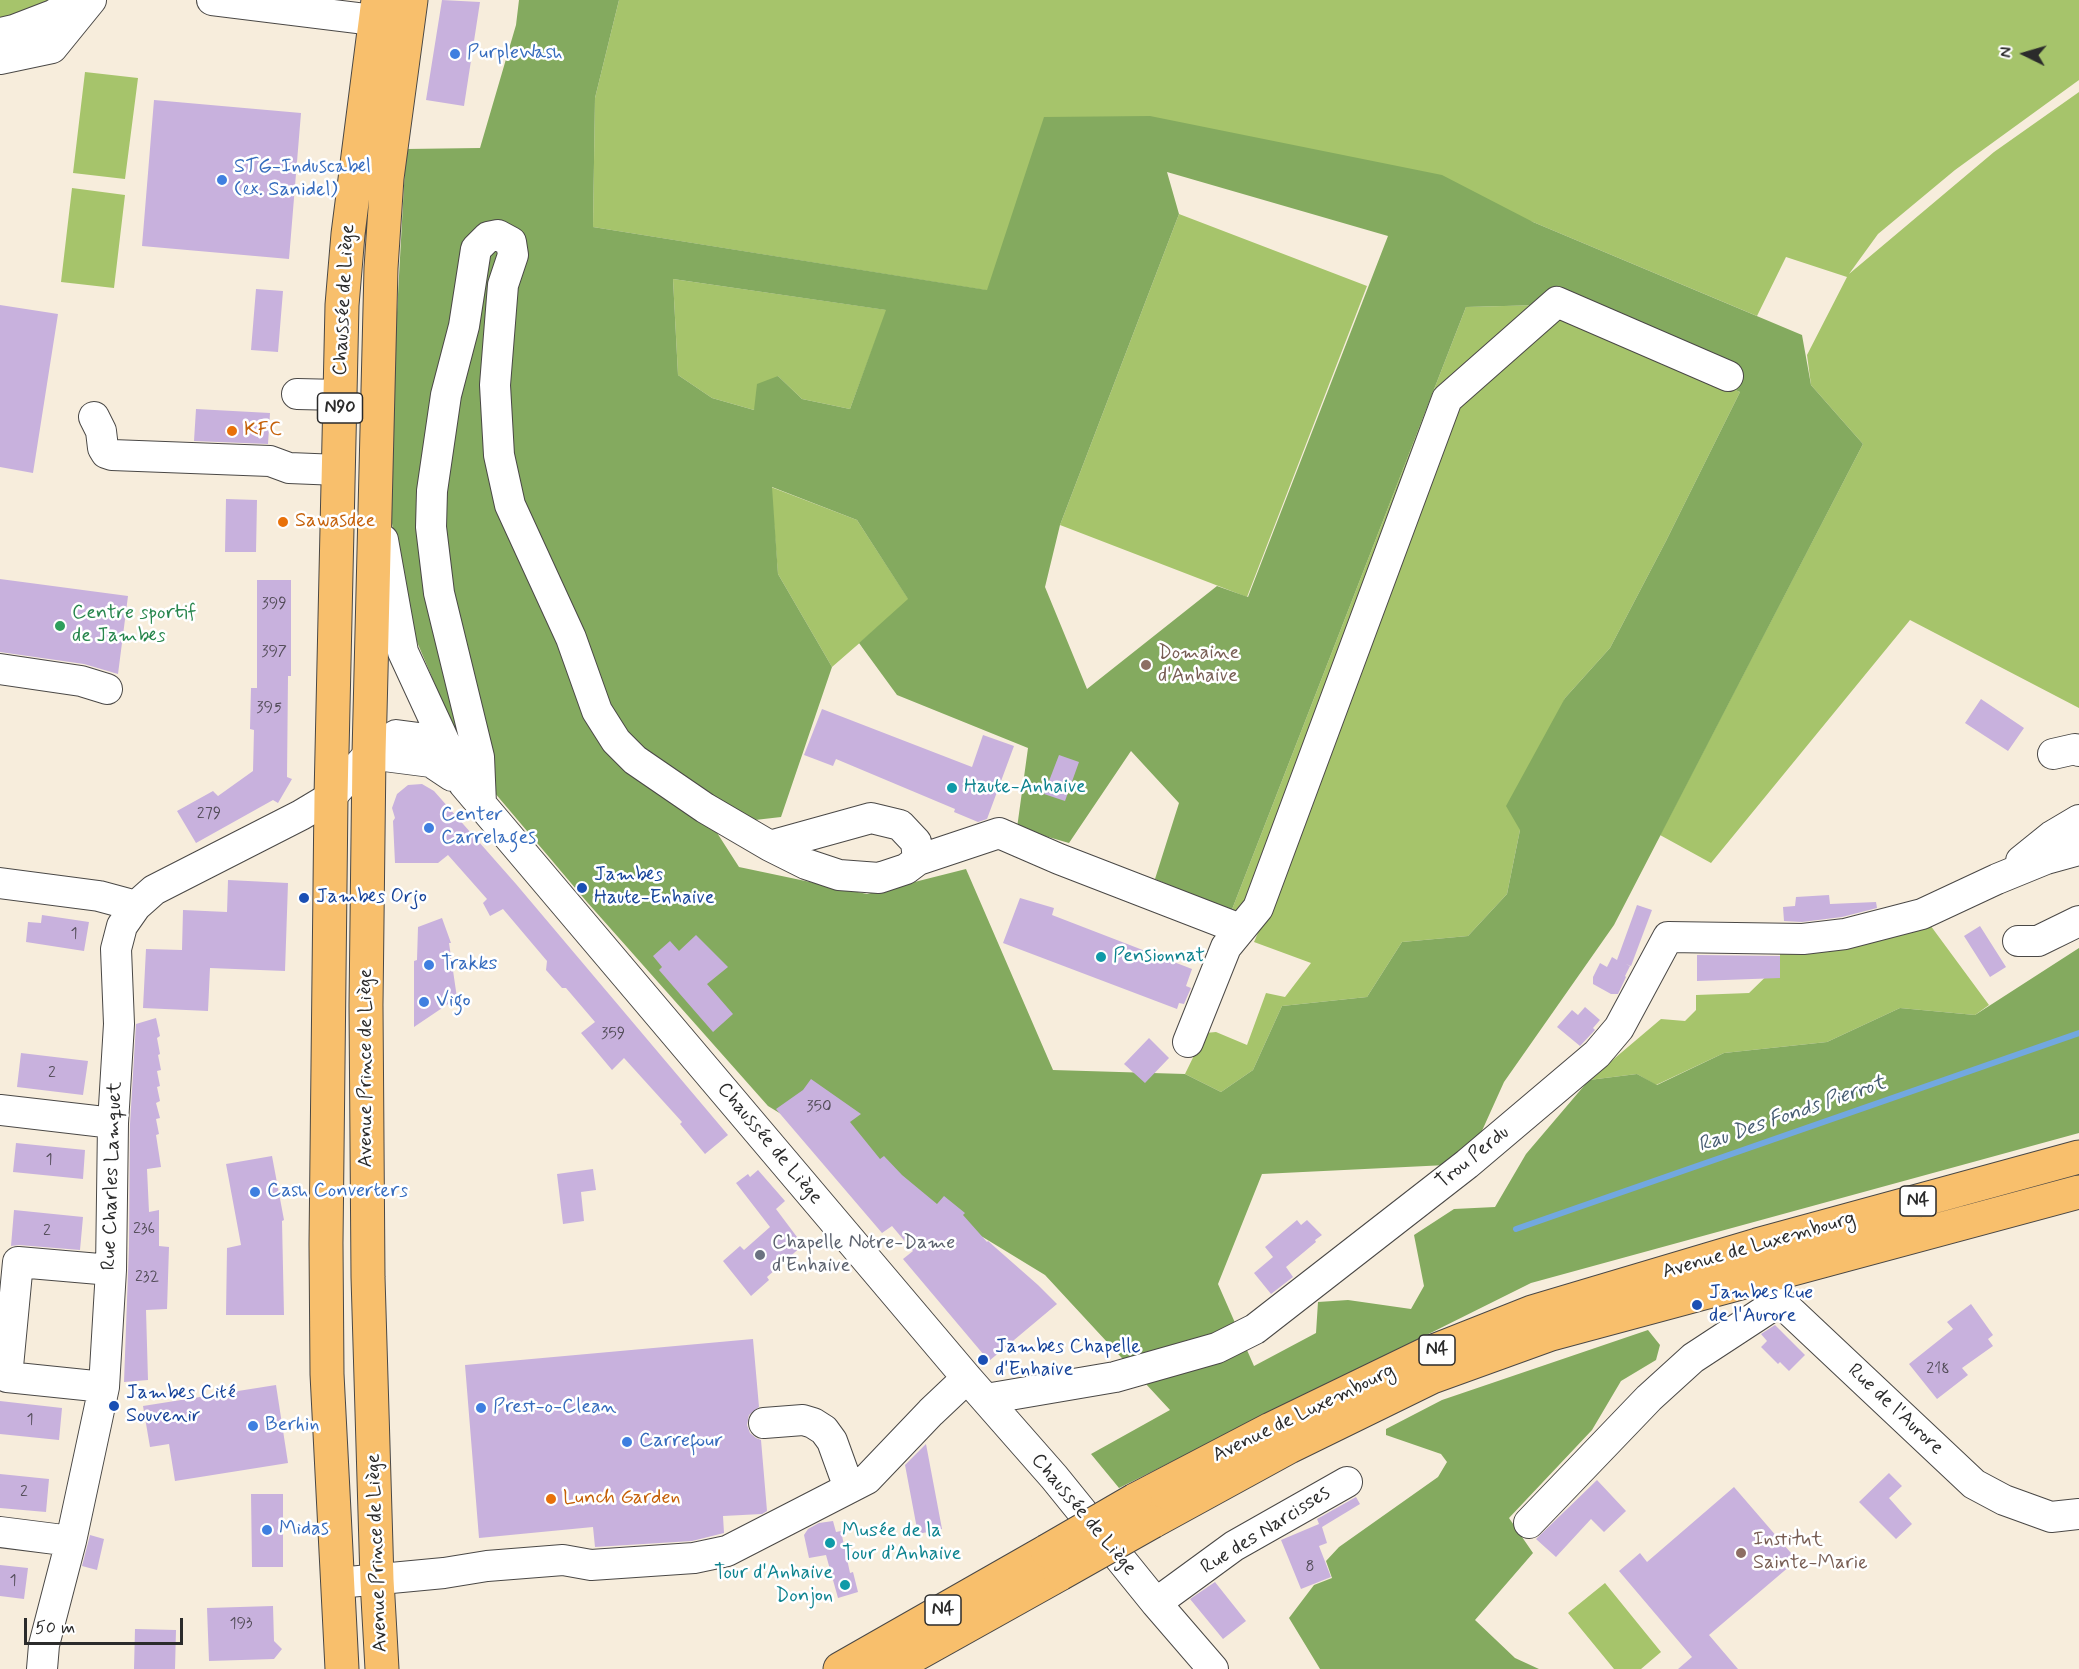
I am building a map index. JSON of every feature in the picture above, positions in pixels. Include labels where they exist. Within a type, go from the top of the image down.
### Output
[{"type":"main road","name":"Chaussée de Liège","points":[[331,797],[342,305],[348,234],[377,10]]},
{"type":"main road","name":"Chaussée de Liège","points":[[376,502],[381,268],[387,178],[409,12]]},
{"type":"main road","name":"Avenue Prince de Liège","points":[[376,502],[369,754],[366,1005],[368,1277],[377,1580],[382,1669]]},
{"type":"main road","name":"Avenue Prince de Liège","points":[[331,797],[327,1374],[342,1669]]},
{"type":"main road","name":"Avenue de Luxembourg","points":[[1767,1274],[2079,1157]]},
{"type":"main road","name":"Avenue de Luxembourg","points":[[840,1669],[1053,1562],[1144,1511],[1270,1429],[1426,1354],[1532,1312],[1767,1274],[2079,1192]]},
{"type":"main road","name":"Avenue de Luxembourg","points":[[890,1669],[1053,1562]]},
{"type":"street","points":[[0,33],[53,15],[78,0]]},
{"type":"street","points":[[0,59],[52,48],[91,0]]},
{"type":"street","points":[[212,0],[409,12]]},
{"type":"street","points":[[472,794],[479,757],[439,593],[431,527],[432,503],[437,450],[446,395],[464,326],[476,249],[488,237],[498,235],[511,242],[513,255],[502,285],[495,385],[499,455],[510,505],[571,638],[597,711],[616,741],[635,760],[705,808],[770,846],[806,864],[839,875],[879,878],[906,870],[918,860],[999,833],[1059,859],[1240,929]]},
{"type":"street","points":[[1188,1042],[1226,947],[1257,908],[1447,399],[1557,302],[1728,376]]},
{"type":"street","points":[[297,394],[340,395]]},
{"type":"street","points":[[94,417],[101,431],[103,448],[106,453],[112,455],[270,461],[289,468],[339,470]]},
{"type":"street","name":"Chaussée de Liège","points":[[376,502],[403,652],[449,752],[472,794],[1054,1477],[1156,1603],[1213,1669]]},
{"type":"street","points":[[0,669],[81,681],[106,689]]},
{"type":"street","points":[[331,797],[369,754],[396,735],[419,738],[449,752]]},
{"type":"street","name":"Chaussée de Liège","points":[[369,754],[431,762],[472,794]]},
{"type":"street","name":"Rue Charles Lamquet","points":[[42,1669],[44,1645],[71,1541],[104,1387],[111,1270],[113,1124],[119,1024],[116,949],[122,926],[135,906],[154,890],[301,815],[331,797]]},
{"type":"street","points":[[770,846],[871,818],[900,825],[916,842],[918,860]]},
{"type":"street","points":[[1997,879],[2052,837],[2079,820]]},
{"type":"street","points":[[1997,879],[2046,859],[2079,850]]},
{"type":"street","name":"Trou Perdu","points":[[976,1388],[1115,1377],[1217,1348],[1255,1329],[1467,1164],[1597,1054],[1619,1028],[1668,937],[1803,939],[1845,934],[1922,914],[1997,879]]},
{"type":"street","points":[[0,883],[99,896],[135,906]]},
{"type":"street","points":[[2018,941],[2038,941],[2079,921]]},
{"type":"street","points":[[0,1110],[113,1124]]},
{"type":"street","points":[[104,1387],[7,1377],[6,1323],[18,1262],[111,1270]]},
{"type":"street","points":[[1529,1523],[1648,1398],[1684,1366],[1720,1340],[1767,1274]]},
{"type":"street","name":"Rue de l'Aurore","points":[[1767,1274],[1974,1484],[2004,1500],[2051,1517],[2079,1514]]},
{"type":"street","points":[[338,1583],[444,1573],[488,1566],[562,1560],[591,1565],[694,1558],[727,1551],[867,1479],[931,1412],[976,1388]]},
{"type":"street","points":[[764,1423],[803,1420],[824,1430],[832,1441],[849,1488]]},
{"type":"street","name":"Rue des Narcisses","points":[[1156,1603],[1234,1546],[1347,1482]]},
{"type":"street","points":[[0,1532],[71,1541]]},
{"type":"green space","points":[[0,0],[55,0],[0,48]]},
{"type":"green space","points":[[519,0],[619,0],[595,98],[593,227],[987,290],[1044,117],[1150,116],[1442,175],[1533,222],[1802,335],[1811,385],[1863,444],[1614,925],[1504,1082],[1467,1164],[1262,1174],[1218,1284],[1254,1366],[1316,1333],[1318,1302],[1348,1300],[1411,1309],[1424,1286],[1414,1235],[1454,1209],[1495,1207],[1526,1154],[1589,1080],[1637,1074],[1657,1085],[1724,1053],[1827,1042],[1900,1008],[1975,1015],[2079,948],[2079,1133],[1531,1283],[1119,1488],[1091,1454],[1170,1410],[1045,1275],[768,1106],[587,902],[467,760],[409,623],[387,494],[406,149],[480,148],[516,25]],"holes":[[[1167,172],[1388,236],[1248,597],[1217,586],[1087,689],[1045,587],[1060,525],[1179,214]],[[673,279],[886,310],[850,409],[802,399],[778,376],[757,384],[754,410],[712,398],[678,375]],[[1542,305],[1740,392],[1610,648],[1565,698],[1506,806],[1520,830],[1507,894],[1468,936],[1402,942],[1367,997],[1282,1006],[1253,1070],[1221,1092],[1185,1074],[1053,1070],[966,869],[867,894],[739,867],[712,825],[781,817],[832,667],[778,574],[772,487],[857,520],[908,599],[859,643],[897,695],[1028,748],[1017,828],[1069,843],[1131,751],[1179,803],[1155,879],[1231,912],[1466,307]]]},
{"type":"green space","points":[[619,0],[2079,0],[2079,80],[1955,170],[1878,234],[1849,274],[1994,152],[2079,92],[2079,708],[1910,620],[1711,863],[1660,835],[1863,444],[1811,385],[1807,355],[1847,277],[1786,257],[1757,316],[1533,222],[1062,123],[1022,296],[593,227],[595,98]]},
{"type":"green space","points":[[85,72],[138,78],[125,179],[73,173]]},
{"type":"green space","points":[[72,188],[125,195],[114,288],[61,282]]},
{"type":"green space","points":[[1179,214],[1367,286],[1247,597],[1060,525]]},
{"type":"green space","points":[[673,279],[887,310],[850,409],[802,399],[778,376],[754,410],[712,398],[678,375]]},
{"type":"green space","points":[[1542,305],[1740,392],[1610,648],[1565,698],[1520,830],[1507,894],[1468,936],[1402,942],[1367,997],[1282,1006],[1253,1070],[1221,1092],[1185,1074],[1205,1033],[1216,1032],[1247,1045],[1266,993],[1285,997],[1311,963],[1254,942],[1267,912],[1231,912],[1466,307]]},
{"type":"green space","points":[[771,487],[857,520],[909,600],[832,667],[778,574]]},
{"type":"green space","points":[[1922,914],[1989,1005],[1975,1015],[1900,1008],[1827,1042],[1724,1053],[1656,1085],[1637,1074],[1589,1080],[1661,1019],[1685,1021],[1696,1010],[1696,995],[1749,993],[1780,963],[1780,939]]},
{"type":"green space","points":[[1648,1330],[1660,1345],[1656,1360],[1621,1381],[1592,1430],[1509,1518],[1533,1553],[1475,1620],[1515,1658],[1539,1669],[1320,1669],[1289,1618],[1314,1585],[1332,1578],[1326,1561],[1339,1547],[1438,1477],[1447,1462],[1441,1454],[1386,1435],[1386,1429],[1442,1400]]},
{"type":"green space","points":[[1605,1583],[1661,1652],[1641,1669],[1614,1669],[1568,1613]]},
{"type":"building","points":[[442,0],[480,2],[464,106],[426,100]]},
{"type":"building","name":"STG-Induscabel (ex. Sanidel)","points":[[154,100],[301,113],[289,259],[142,246]]},
{"type":"building","points":[[256,289],[283,291],[278,352],[251,350]]},
{"type":"building","points":[[0,305],[58,314],[33,473],[0,467]]},
{"type":"building","name":"KFC","points":[[196,409],[270,413],[268,444],[194,441]]},
{"type":"building","points":[[226,499],[257,500],[256,552],[225,552]]},
{"type":"building","name":"Centre sportif de Jambes","points":[[0,579],[128,596],[118,674],[84,664],[0,652]]},
{"type":"building","points":[[257,580],[291,580],[291,676],[288,676],[287,777],[292,779],[278,803],[273,800],[196,843],[177,811],[213,791],[218,796],[253,771],[254,730],[250,729],[251,688],[257,688]]},
{"type":"building","points":[[1981,699],[2024,728],[2008,751],[1965,723]]},
{"type":"building","name":"Haute-Anhaive","points":[[822,709],[972,767],[983,735],[1014,746],[987,819],[978,822],[954,812],[955,809],[836,759],[833,766],[804,755]]},
{"type":"building","points":[[1059,755],[1079,762],[1065,801],[1044,794]]},
{"type":"building","points":[[422,784],[434,791],[516,884],[728,1135],[705,1154],[680,1124],[682,1122],[624,1058],[612,1070],[581,1033],[595,1022],[566,988],[562,988],[546,970],[547,961],[503,909],[490,916],[483,903],[487,899],[448,855],[438,863],[395,863],[393,821],[395,818],[392,808],[397,794],[408,785]]},
{"type":"building","points":[[228,880],[288,883],[285,971],[210,968],[208,1011],[143,1008],[146,949],[182,950],[183,910],[227,912]]},
{"type":"building","points":[[1829,895],[1830,904],[1876,902],[1877,908],[1842,917],[1802,922],[1784,921],[1783,907],[1795,906],[1796,897]]},
{"type":"building","name":"Pensionnat","points":[[1020,898],[1054,908],[1052,915],[1192,969],[1186,986],[1191,988],[1184,1004],[1179,1003],[1177,1009],[1003,943]]},
{"type":"building","points":[[1637,905],[1652,910],[1631,966],[1626,964],[1630,966],[1618,994],[1611,994],[1593,984],[1593,977],[1600,963],[1607,967],[1612,957],[1617,960]]},
{"type":"building","points":[[42,915],[89,922],[84,951],[26,942],[28,922],[41,923]]},
{"type":"building","points":[[442,918],[451,943],[449,943],[457,998],[414,1027],[414,961],[417,960],[418,927]]},
{"type":"building","points":[[1980,926],[2006,967],[1990,977],[1964,936]]},
{"type":"building","points":[[696,935],[728,967],[707,984],[733,1014],[713,1032],[659,970],[662,967],[653,956],[670,941],[679,951]]},
{"type":"building","points":[[1697,955],[1780,956],[1780,978],[1697,981]]},
{"type":"building","points":[[1585,1007],[1600,1020],[1593,1028],[1595,1030],[1580,1046],[1557,1027],[1572,1010],[1578,1015]]},
{"type":"building","points":[[156,1018],[160,1036],[157,1038],[161,1070],[157,1071],[160,1101],[156,1103],[160,1118],[156,1119],[159,1134],[156,1135],[161,1167],[147,1169],[149,1212],[159,1210],[159,1246],[169,1247],[167,1309],[146,1310],[148,1380],[124,1382],[129,1246],[130,1124],[136,1024]]},
{"type":"building","points":[[1149,1038],[1169,1058],[1145,1083],[1124,1064]]},
{"type":"building","points":[[21,1053],[88,1061],[83,1095],[17,1087]]},
{"type":"building","points":[[811,1079],[861,1114],[850,1122],[880,1159],[884,1156],[902,1175],[937,1204],[944,1196],[965,1213],[963,1215],[987,1242],[1057,1304],[989,1361],[903,1259],[913,1251],[892,1226],[882,1233],[776,1109],[803,1090]]},
{"type":"building","points":[[16,1143],[85,1150],[83,1179],[13,1172]]},
{"type":"building","points":[[272,1156],[284,1220],[282,1221],[284,1315],[226,1315],[227,1248],[241,1245],[226,1164]]},
{"type":"building","points":[[593,1169],[596,1190],[581,1192],[584,1221],[563,1224],[557,1174]]},
{"type":"building","name":"Chapelle Notre-Dame d'Enhaive","points":[[758,1170],[785,1201],[776,1209],[803,1245],[767,1277],[769,1280],[751,1296],[723,1261],[740,1246],[744,1250],[770,1227],[736,1183],[748,1174],[750,1177]]},
{"type":"building","points":[[14,1210],[83,1217],[80,1250],[11,1246]]},
{"type":"building","points":[[1297,1220],[1301,1225],[1307,1220],[1322,1235],[1286,1267],[1293,1277],[1271,1294],[1254,1273],[1273,1257],[1265,1247]]},
{"type":"building","points":[[1971,1304],[1993,1335],[1988,1339],[1993,1346],[1962,1368],[1968,1375],[1937,1399],[1909,1364],[1953,1329],[1947,1322]]},
{"type":"building","points":[[1775,1325],[1805,1355],[1789,1371],[1780,1362],[1778,1364],[1761,1347],[1767,1341],[1761,1334]]},
{"type":"building","points":[[753,1339],[759,1407],[749,1415],[747,1425],[750,1433],[761,1440],[767,1511],[762,1514],[723,1516],[724,1533],[692,1541],[595,1547],[593,1527],[479,1538],[465,1365]]},
{"type":"building","points":[[276,1385],[288,1463],[175,1481],[169,1444],[150,1447],[143,1406]]},
{"type":"building","points":[[0,1401],[62,1408],[59,1440],[0,1434]]},
{"type":"building","points":[[926,1444],[942,1529],[918,1534],[905,1465]]},
{"type":"building","points":[[1889,1473],[1902,1486],[1889,1498],[1912,1524],[1896,1539],[1859,1502]]},
{"type":"building","points":[[0,1474],[49,1479],[46,1512],[0,1508]]},
{"type":"building","points":[[1597,1480],[1626,1511],[1604,1532],[1591,1519],[1556,1557],[1536,1539]]},
{"type":"building","points":[[1734,1487],[1797,1560],[1709,1635],[1738,1669],[1678,1669],[1692,1657],[1619,1571],[1640,1553],[1647,1562]]},
{"type":"building","name":"Midas","points":[[251,1494],[283,1494],[283,1567],[252,1567]]},
{"type":"building","points":[[1356,1497],[1360,1504],[1322,1527],[1327,1543],[1319,1546],[1331,1577],[1301,1589],[1281,1540],[1319,1524],[1317,1519]]},
{"type":"building","points":[[833,1521],[836,1532],[841,1531],[850,1573],[853,1572],[858,1592],[838,1598],[826,1555],[809,1558],[804,1535],[808,1529],[819,1523]]},
{"type":"building","points":[[90,1535],[104,1539],[97,1570],[82,1566]]},
{"type":"building","points":[[0,1565],[28,1568],[24,1599],[0,1596]]},
{"type":"building","points":[[1215,1582],[1246,1621],[1223,1639],[1190,1599]]},
{"type":"building","points":[[273,1606],[274,1641],[282,1649],[274,1659],[209,1661],[207,1608]]},
{"type":"building","points":[[135,1629],[176,1630],[175,1669],[134,1669]]},
{"type":"waterway","name":"Rau Des Fonds Pierrot","points":[[1516,1229],[2079,1033]]},
{"type":"place","name":"PurpleWash","points":[[455,54]]},
{"type":"place","name":"STG-Induscabel (ex. Sanidel)","points":[[222,180]]},
{"type":"place","name":"KFC","points":[[232,431]]},
{"type":"place","name":"Sawasdee","points":[[283,522]]},
{"type":"place","name":"Centre sportif de Jambes","points":[[60,626]]},
{"type":"place","name":"Domaine d'Anhaive","points":[[1146,665]]},
{"type":"place","name":"Haute-Anhaive","points":[[952,788]]},
{"type":"place","name":"Center Carrelages","points":[[429,828]]},
{"type":"place","name":"Jambes Haute-Enhaive","points":[[582,888]]},
{"type":"place","name":"Jambes Orjo","points":[[304,898]]},
{"type":"place","name":"Pensionnat","points":[[1101,957]]},
{"type":"place","name":"Trakks","points":[[429,965]]},
{"type":"place","name":"Vigo","points":[[424,1002]]},
{"type":"place","name":"Cash Converters","points":[[255,1192]]},
{"type":"place","name":"Chapelle Notre-Dame d'Enhaive","points":[[760,1255]]},
{"type":"place","name":"Jambes Rue de l'Aurore","points":[[1697,1305]]},
{"type":"place","name":"Jambes Chapelle d'Enhaive","points":[[983,1360]]},
{"type":"place","name":"Jambes Cité Souvenir","points":[[114,1406]]},
{"type":"place","name":"Prest-o-Clean","points":[[481,1408]]},
{"type":"place","name":"Berhin","points":[[253,1426]]},
{"type":"place","name":"Carrefour","points":[[627,1442]]},
{"type":"place","name":"Lunch Garden","points":[[551,1499]]},
{"type":"place","name":"Midas","points":[[267,1530]]},
{"type":"place","name":"Musée de la Tour d’Anhaive","points":[[830,1543]]},
{"type":"place","name":"Institut Sainte-Marie","points":[[1741,1553]]},
{"type":"place","name":"Tour d'Anhaive Donjon","points":[[845,1585]]}]
